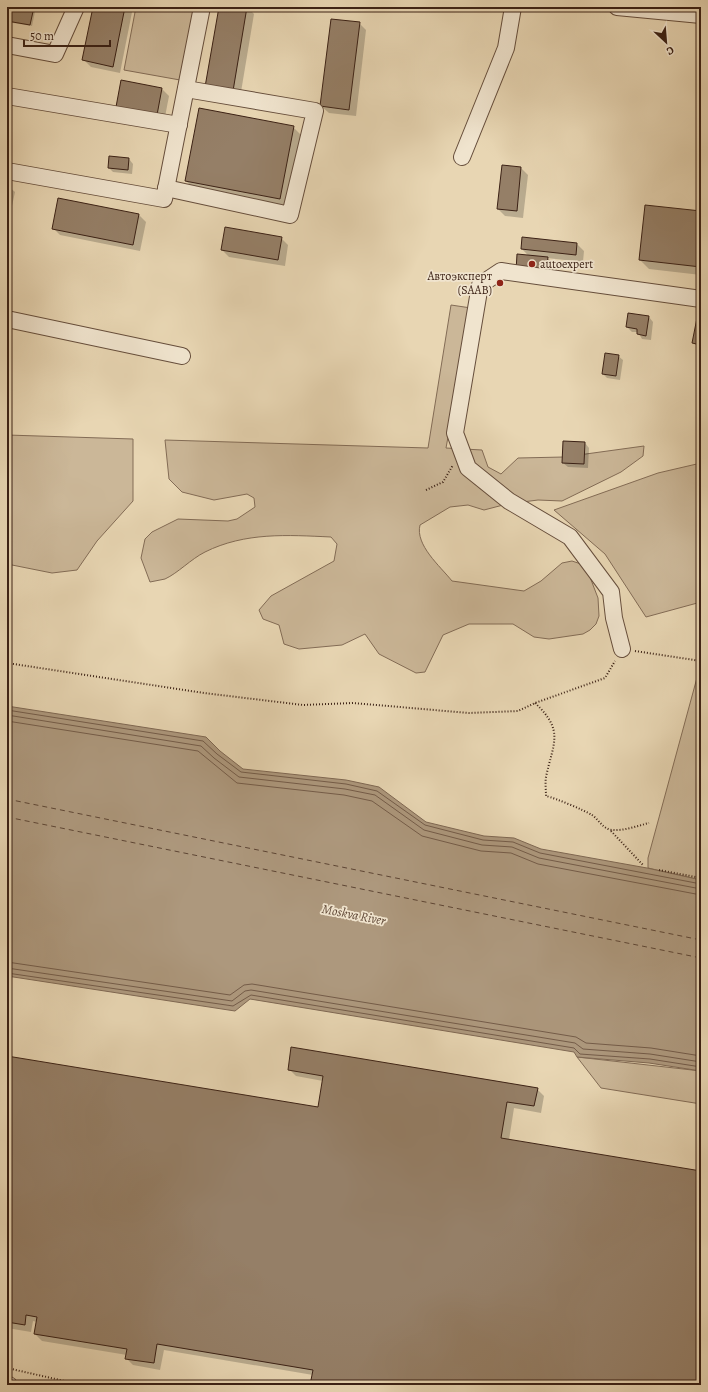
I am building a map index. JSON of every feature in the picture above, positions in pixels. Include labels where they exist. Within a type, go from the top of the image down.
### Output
[{"type":"lane","points":[[7,45],[55,54],[76,7]]},
{"type":"lane","points":[[7,171],[164,199],[202,7]]},
{"type":"lane","points":[[462,156],[506,48],[513,7]]},
{"type":"lane","points":[[616,7],[701,15]]},
{"type":"lane","points":[[166,188],[290,215],[315,110],[186,89]]},
{"type":"lane","points":[[7,96],[178,125]]},
{"type":"lane","points":[[622,649],[614,618],[611,592],[570,537],[509,501],[468,468],[455,433],[480,285],[501,271],[701,299]]},
{"type":"lane","points":[[7,319],[182,356]]},
{"type":"path","points":[[426,490],[443,482],[461,450]]},
{"type":"path","points":[[7,663],[204,693],[303,705],[353,703],[469,713],[518,711],[534,703],[606,678],[622,649],[701,661]]},
{"type":"path","points":[[534,703],[542,710],[555,731],[555,745],[546,778],[546,796],[557,798],[592,815],[601,825],[610,830],[643,865]]},
{"type":"path","points":[[610,830],[623,830],[649,823]]},
{"type":"path","points":[[659,870],[701,878]]},
{"type":"path","points":[[7,1368],[82,1385]]},
{"type":"shaded area","points":[[136,7],[194,7],[180,80],[124,70]]},
{"type":"shaded area","points":[[451,305],[471,308],[446,448],[482,450],[488,467],[501,474],[518,458],[564,457],[644,446],[643,456],[621,472],[562,501],[538,500],[507,504],[484,510],[468,505],[450,507],[420,525],[419,533],[425,548],[452,581],[524,591],[541,581],[562,563],[572,561],[581,564],[588,572],[598,598],[599,616],[596,624],[590,630],[583,634],[549,639],[534,637],[513,624],[469,624],[443,635],[425,672],[416,673],[379,654],[365,634],[342,645],[299,649],[284,644],[279,625],[263,619],[259,610],[271,596],[334,561],[337,544],[331,537],[267,536],[236,541],[205,552],[165,579],[150,582],[141,558],[145,539],[152,532],[178,519],[228,521],[237,519],[255,507],[254,498],[247,494],[214,500],[182,492],[169,479],[165,440],[428,448]]},
{"type":"shaded area","points":[[7,435],[133,439],[133,501],[97,541],[77,570],[52,573],[7,564]]},
{"type":"shaded area","points":[[701,463],[701,602],[646,617],[605,554],[554,510],[658,473]]},
{"type":"shaded area","points":[[701,663],[701,880],[648,868],[648,858]]},
{"type":"shaded area","points":[[577,1057],[701,1071],[701,1104],[601,1088]]},
{"type":"water","name":"Moskva River","points":[[7,706],[206,737],[220,751],[243,769],[346,780],[379,787],[426,822],[484,836],[514,838],[541,849],[647,868],[701,880],[701,1071],[649,1063],[577,1057],[574,1052],[250,999],[235,1011],[7,976]]},
{"type":"building","points":[[7,7],[34,7],[30,25],[7,21]]},
{"type":"building","points":[[93,7],[125,7],[113,67],[82,60]]},
{"type":"building","points":[[219,7],[247,7],[233,91],[205,87]]},
{"type":"building","points":[[331,19],[360,22],[349,110],[320,106]]},
{"type":"building","points":[[121,80],[162,88],[157,115],[116,107]]},
{"type":"building","points":[[199,108],[294,126],[280,199],[185,181]]},
{"type":"building","points":[[109,156],[129,158],[128,170],[108,168]]},
{"type":"building","points":[[502,165],[521,167],[517,211],[497,209]]},
{"type":"building","points":[[58,198],[139,214],[133,245],[52,229]]},
{"type":"building","points":[[645,205],[701,211],[701,267],[639,260]]},
{"type":"building","points":[[225,227],[282,237],[278,260],[221,250]]},
{"type":"building","points":[[522,237],[577,243],[576,255],[521,249]]},
{"type":"building","name":"autoexpert","points":[[517,254],[548,257],[546,274],[516,271]]},
{"type":"building","points":[[628,313],[649,316],[646,336],[637,334],[637,329],[626,327]]},
{"type":"building","points":[[697,318],[701,319],[701,345],[692,343]]},
{"type":"building","points":[[605,353],[619,355],[616,376],[602,374]]},
{"type":"building","points":[[563,441],[585,442],[584,464],[562,463]]},
{"type":"building","points":[[291,1047],[538,1088],[534,1106],[507,1102],[501,1138],[701,1171],[701,1385],[310,1385],[313,1370],[157,1344],[154,1363],[125,1359],[127,1349],[34,1334],[37,1317],[26,1315],[25,1325],[7,1322],[7,1056],[318,1107],[323,1076],[288,1070]]},
{"type":"ferry route","points":[[7,799],[701,940]]},
{"type":"ferry route","points":[[7,817],[701,958]]},
{"type":"place","name":"autoexpert","points":[[532,264]]},
{"type":"place","name":"Автоэксперт (SAAB)","points":[[500,283]]}]
